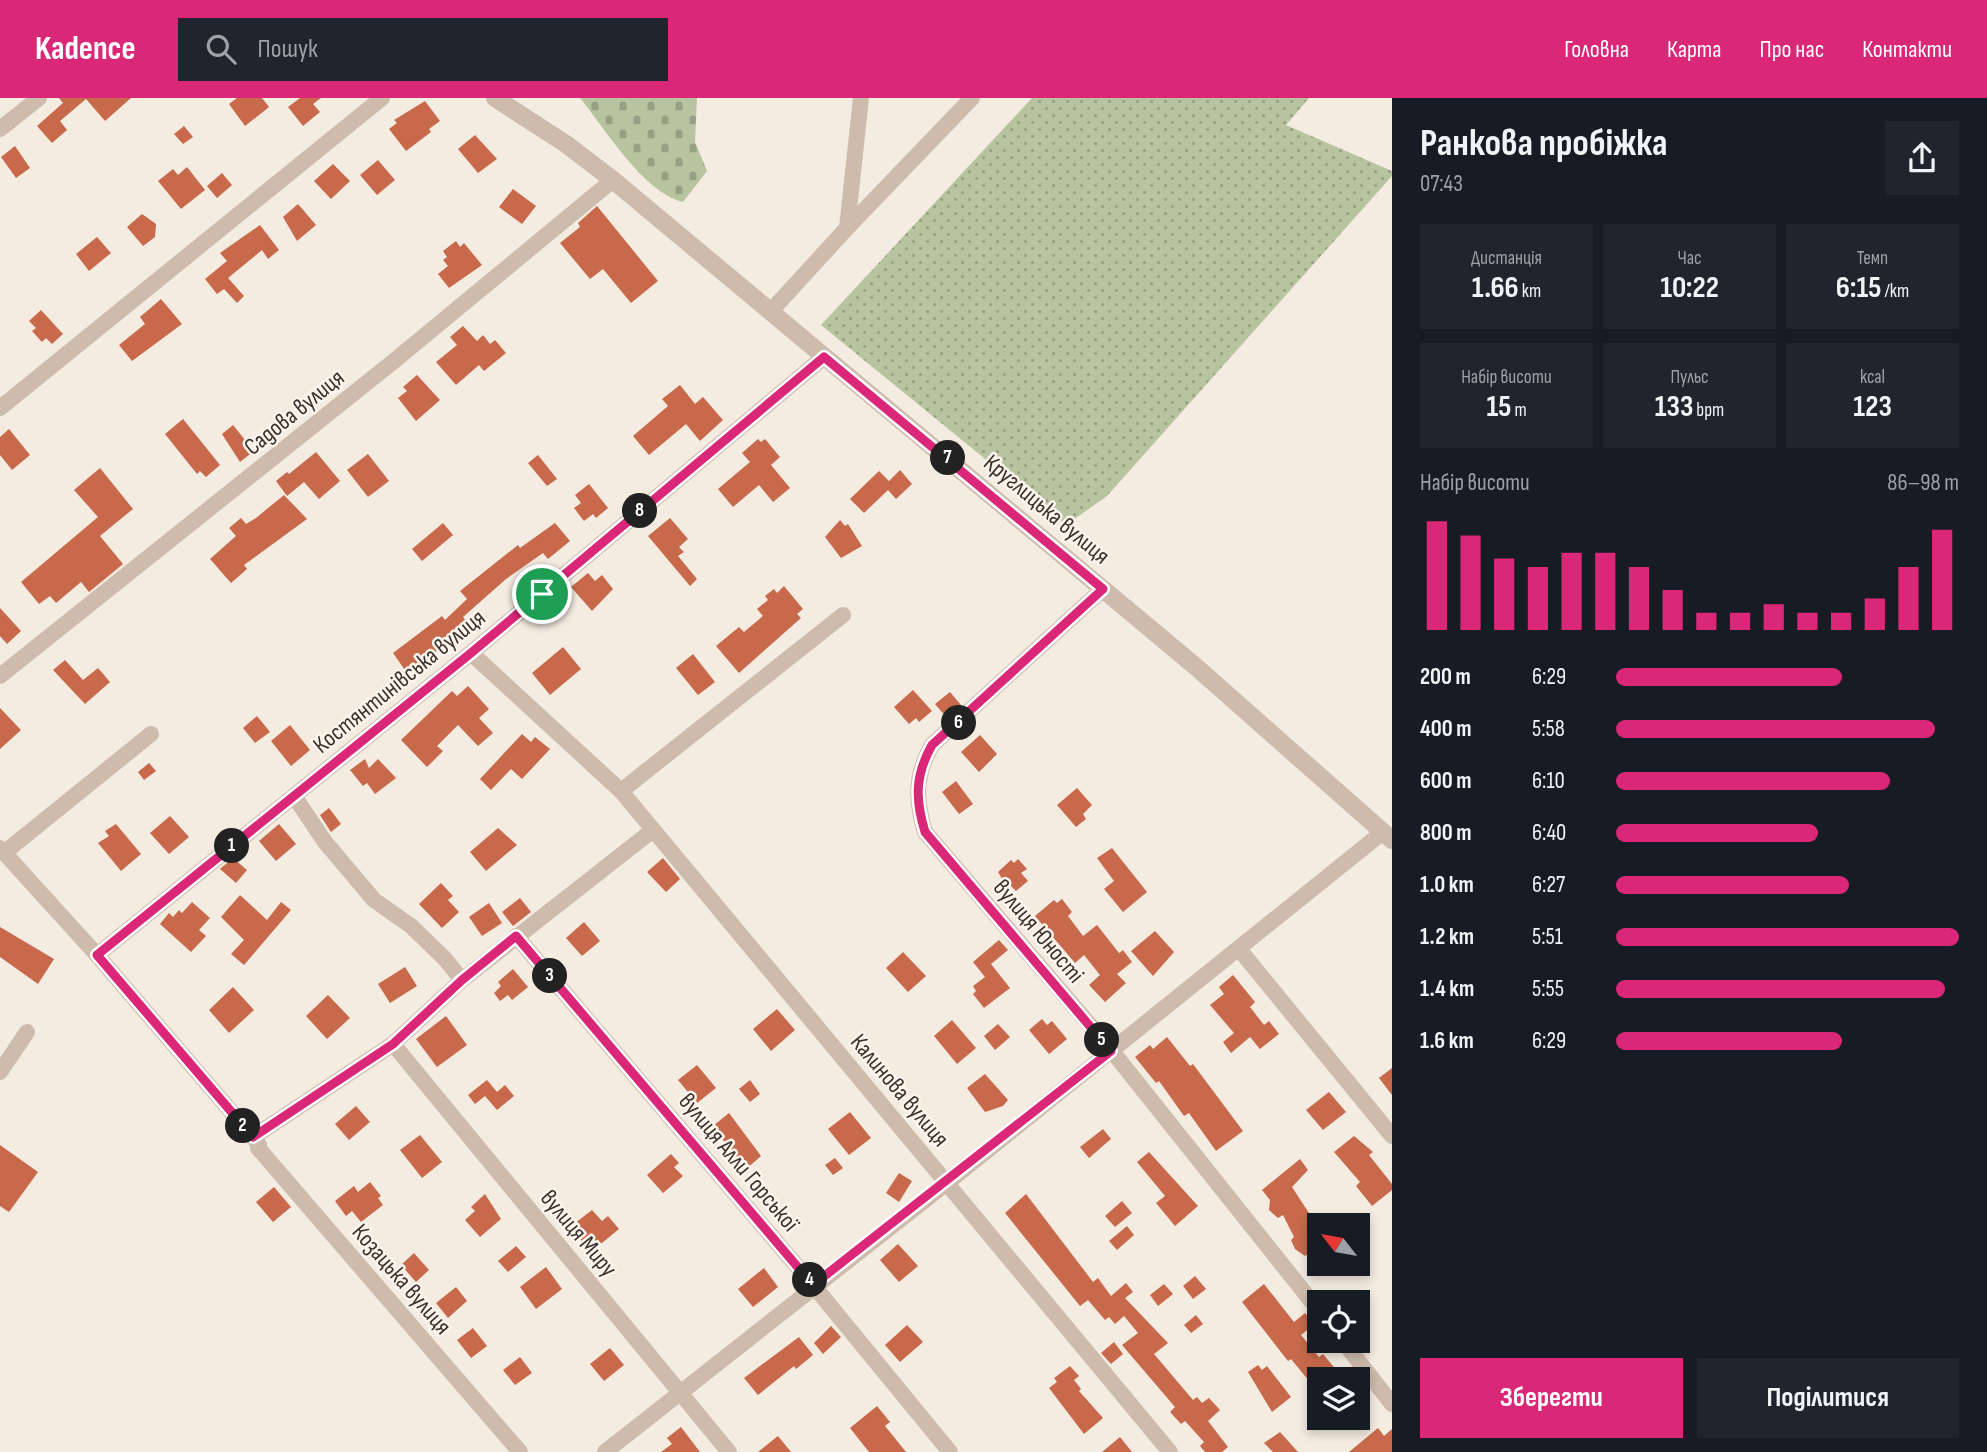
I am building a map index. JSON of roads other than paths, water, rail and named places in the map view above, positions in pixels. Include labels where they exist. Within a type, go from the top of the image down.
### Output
[{"type":"street","points":[[0,129],[39,98]]},
{"type":"street","points":[[0,408],[382,98]]},
{"type":"street","name":"Круглицька вулиця","points":[[495,98],[566,144],[613,180],[1286,743],[1387,836]]},
{"type":"street","points":[[847,228],[861,98]]},
{"type":"street","points":[[771,311],[972,98]]},
{"type":"street","name":"Садова вулиця","points":[[0,676],[394,361],[613,180]]},
{"type":"street","name":"Костянтинівська вулиця","points":[[97,955],[471,653],[824,357]]},
{"type":"street","name":"вулиця Юності","points":[[1103,589],[932,745],[920,766],[916,791],[925,832],[1111,1051],[1307,1296]]},
{"type":"street","points":[[621,791],[843,615]]},
{"type":"street","name":"Калинова вулиця","points":[[471,653],[621,791],[1170,1452]]},
{"type":"street","points":[[2,850],[151,734]]},
{"type":"street","points":[[294,796],[325,842],[374,900],[411,926],[445,958],[462,980]]},
{"type":"street","points":[[253,1137],[393,1044],[462,980],[653,830]]},
{"type":"street","points":[[605,1452],[1239,948],[1387,836]]},
{"type":"street","name":"Козацька вулиця","points":[[2,850],[97,955],[253,1137],[259,1145],[258,1148],[520,1452]]},
{"type":"street","name":"вулиця Алли Горської","points":[[516,936],[813,1285],[950,1452]]},
{"type":"street","points":[[1239,948],[1392,1136]]},
{"type":"street","points":[[0,1072],[27,1032]]},
{"type":"street","name":"вулиця Миру","points":[[393,1044],[729,1452]]},
{"type":"street","points":[[1352,1353],[1392,1404]]}]
